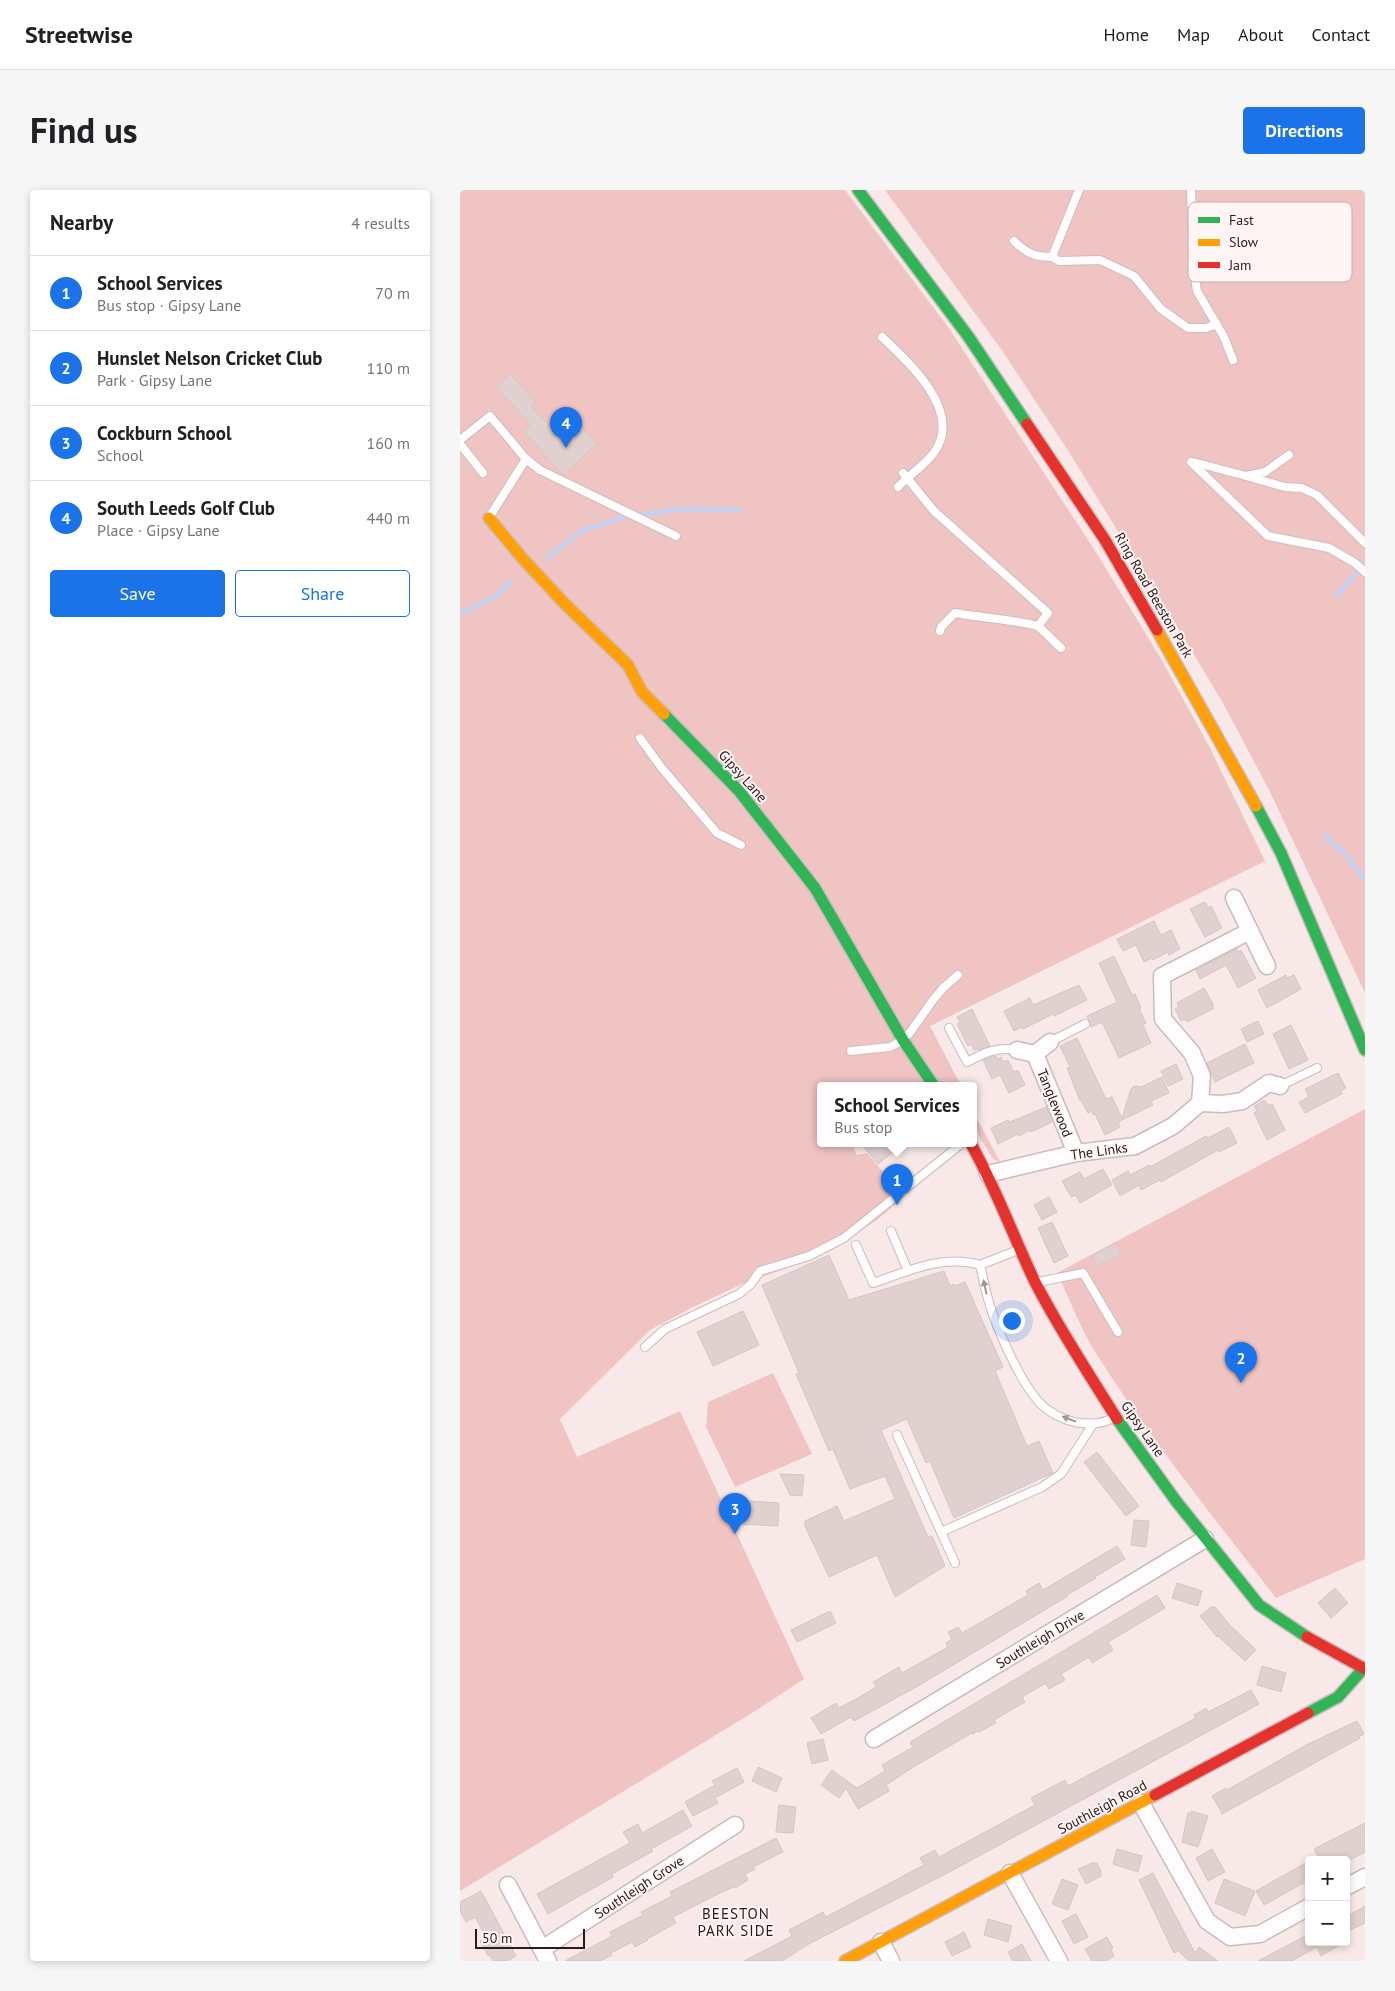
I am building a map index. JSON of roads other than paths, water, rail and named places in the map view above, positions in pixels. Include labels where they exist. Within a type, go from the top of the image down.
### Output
[{"type":"street","name":"Ring Road Beeston Park","points":[[858,190],[968,336],[1105,540],[1238,772],[1281,853],[1365,1050]]},
{"type":"street","name":"Gipsy Lane","points":[[489,518],[522,559],[628,665],[642,692],[739,791],[815,888],[902,1038],[931,1082]]},
{"type":"street","points":[[1234,898],[1267,966]]},
{"type":"street","points":[[1250,931],[1162,976],[1163,1018],[1192,1053],[1202,1076],[1200,1103],[1222,1104],[1242,1101],[1272,1080]]},
{"type":"street","name":"Tanglewood","points":[[1035,1054],[1050,1042]]},
{"type":"street","name":"Tanglewood","points":[[1017,1050],[1035,1054]]},
{"type":"street","name":"Tanglewood","points":[[1035,1054],[1076,1153]]},
{"type":"street","name":"The Links","points":[[988,1174],[1076,1153],[1135,1146],[1173,1126],[1200,1103]]},
{"type":"street","name":"Gipsy Lane","points":[[973,1147],[988,1174],[1036,1283],[1115,1417],[1205,1539],[1260,1605],[1301,1634],[1364,1669]]},
{"type":"street","name":"Southleigh Drive","points":[[874,1739],[1205,1539]]},
{"type":"street","name":"Southleigh Road","points":[[845,1961],[1338,1697],[1364,1669]]},
{"type":"street","points":[[1141,1803],[1207,1920],[1230,1937],[1260,1934],[1305,1909]]},
{"type":"street","name":"Southleigh Grove","points":[[545,1955],[735,1824]]},
{"type":"street","points":[[1010,1873],[1060,1961]]},
{"type":"street","points":[[1350,1885],[1365,1877]]},
{"type":"street","points":[[508,1885],[545,1955]]},
{"type":"street","points":[[881,1942],[891,1961]]},
{"type":"lane","points":[[1052,257],[1079,190]]},
{"type":"lane","points":[[1014,241],[1024,252],[1037,257],[1052,257],[1059,261],[1100,260],[1134,276],[1161,309],[1188,328],[1206,328],[1217,324]]},
{"type":"lane","points":[[1196,282],[1198,291],[1217,324],[1233,360]]},
{"type":"lane","points":[[882,337],[905,358],[924,381],[936,401],[943,422],[943,432],[937,447],[905,475],[898,487]]},
{"type":"lane","points":[[483,473],[460,442],[490,416],[526,459],[540,470],[676,536]]},
{"type":"lane","points":[[1246,476],[1265,472],[1289,455]]},
{"type":"lane","points":[[489,518],[526,459]]},
{"type":"lane","points":[[1365,543],[1317,495],[1302,488],[1285,487],[1191,462],[1268,536],[1328,548],[1355,563],[1365,572]]},
{"type":"lane","points":[[905,475],[934,511],[1048,613],[1038,626]]},
{"type":"lane","points":[[940,631],[941,627],[956,613],[1016,620],[1038,626],[1060,648]]},
{"type":"lane","points":[[640,738],[661,767],[717,833],[741,846]]},
{"type":"lane","points":[[851,1051],[890,1047],[898,1043],[902,1038],[910,1034],[933,1000],[958,975]]},
{"type":"lane","points":[[1050,1042],[1085,1024]]},
{"type":"lane","points":[[949,1028],[967,1062],[998,1048],[1006,1047],[1017,1050]]},
{"type":"lane","points":[[1272,1080],[1317,1068]]},
{"type":"lane","points":[[645,1347],[665,1329],[739,1294],[751,1284],[760,1271],[809,1256],[844,1238],[957,1147]]},
{"type":"lane","points":[[890,1231],[908,1271]]},
{"type":"lane","points":[[856,1245],[873,1283],[931,1264],[952,1260],[967,1261],[980,1265],[1020,1249]]},
{"type":"lane","points":[[980,1265],[986,1292],[999,1328],[1028,1389],[1048,1410],[1074,1422],[1093,1424],[1105,1422],[1115,1417]]},
{"type":"lane","points":[[1036,1283],[1083,1273],[1118,1332]]},
{"type":"lane","points":[[941,1532],[1042,1487],[1061,1474],[1093,1424]]},
{"type":"lane","points":[[897,1434],[956,1564]]},
{"type":"waterway","points":[[548,557],[581,531],[621,518],[679,509],[740,510]]},
{"type":"waterway","points":[[1337,595],[1365,564]]},
{"type":"waterway","points":[[460,614],[495,597],[511,582]]},
{"type":"waterway","points":[[1325,835],[1345,853],[1365,880]]},
{"type":"place","name":"South Leeds Golf Club","points":[[566,448]]},
{"type":"place","name":"School Services","points":[[897,1205]]},
{"type":"place","name":"Hunslet Nelson Cricket Club","points":[[1241,1383]]},
{"type":"place","name":"Cockburn School","points":[[735,1534]]},
{"type":"district","name":"BEESTON PARK SIDE","points":[[736,1922]]}]
